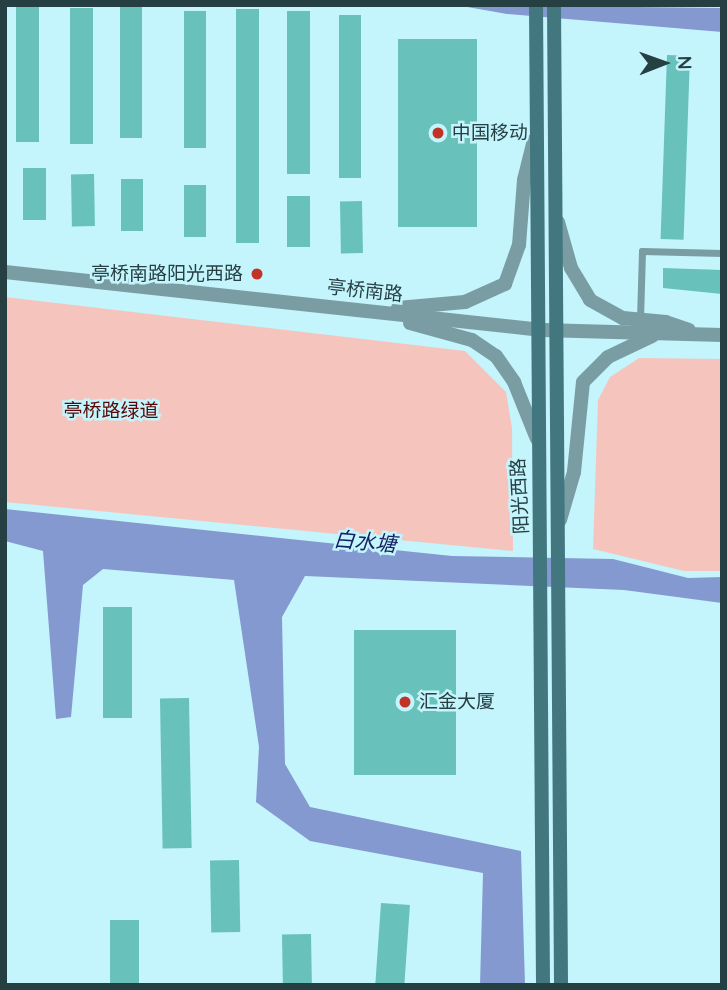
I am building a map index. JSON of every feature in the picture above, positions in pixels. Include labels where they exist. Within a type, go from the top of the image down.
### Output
[{"type":"main road","name":"阳光西路","points":[[536,5],[537,128],[557,528],[561,985]]},
{"type":"main road","name":"阳光西路","points":[[543,985],[541,529],[537,439],[549,330],[556,217],[554,5]]},
{"type":"street","points":[[361,310],[465,302],[505,284],[519,245],[524,180],[537,128]]},
{"type":"street","points":[[556,217],[570,268],[590,300],[623,318],[640,319],[700,334]]},
{"type":"street","name":"亭桥南路","points":[[5,272],[549,330],[722,335]]},
{"type":"street","points":[[361,310],[472,340],[496,356],[514,382],[537,439]]},
{"type":"street","points":[[557,528],[574,472],[583,382],[608,357],[656,334]]},
{"type":"lane","points":[[640,319],[642,251],[722,253]]},
{"type":"green space","name":"亭桥路绿道","points":[[5,297],[465,351],[506,392],[512,428],[513,551],[5,502]]},
{"type":"green space","points":[[639,358],[722,359],[722,571],[684,571],[593,549],[598,400],[610,377]]},
{"type":"water","points":[[456,5],[722,8],[722,32],[507,14]]},
{"type":"water","points":[[5,509],[452,556],[613,559],[688,578],[722,577],[722,603],[624,590],[305,576],[282,617],[285,764],[310,807],[521,851],[525,985],[480,985],[483,873],[310,841],[256,802],[259,747],[234,580],[103,569],[83,585],[71,717],[56,719],[43,551],[5,541]]},
{"type":"building","points":[[120,5],[142,5],[142,138],[120,138]]},
{"type":"building","points":[[16,6],[39,6],[39,142],[16,142]]},
{"type":"building","points":[[70,8],[93,8],[93,144],[70,144]]},
{"type":"building","points":[[236,9],[259,9],[259,243],[236,243]]},
{"type":"building","points":[[184,11],[206,11],[206,148],[184,148]]},
{"type":"building","points":[[287,11],[310,11],[310,174],[287,174]]},
{"type":"building","points":[[339,15],[361,15],[361,178],[339,178]]},
{"type":"building","name":"中国移动","points":[[398,39],[477,39],[477,227],[398,227]]},
{"type":"building","points":[[667,55],[690,56],[684,240],[661,239]]},
{"type":"building","points":[[23,168],[46,168],[46,220],[23,220]]},
{"type":"building","points":[[71,174],[94,174],[95,226],[72,226]]},
{"type":"building","points":[[121,179],[143,179],[143,231],[121,231]]},
{"type":"building","points":[[184,185],[206,185],[206,237],[184,237]]},
{"type":"building","points":[[287,196],[310,196],[310,247],[287,247]]},
{"type":"building","points":[[340,201],[362,201],[363,253],[341,253]]},
{"type":"building","points":[[663,268],[722,270],[722,294],[663,288]]},
{"type":"building","points":[[103,607],[132,607],[132,718],[103,718]]},
{"type":"building","name":"汇金大厦","points":[[354,630],[456,630],[456,775],[354,775]]},
{"type":"building","points":[[189,698],[192,848],[163,848],[160,699]]},
{"type":"building","points":[[239,860],[240,932],[211,932],[210,861]]},
{"type":"building","points":[[381,903],[410,905],[404,985],[375,985]]},
{"type":"building","points":[[110,920],[139,920],[139,985],[110,985]]},
{"type":"building","points":[[311,934],[312,985],[283,985],[282,935]]},
{"type":"place","name":"中国移动","points":[[438,133]]},
{"type":"place","name":"亭桥南路阳光西路","points":[[257,274]]},
{"type":"place","name":"汇金大厦","points":[[405,702]]},
{"type":"water label","name":"白水塘","points":[[365,541]]}]
